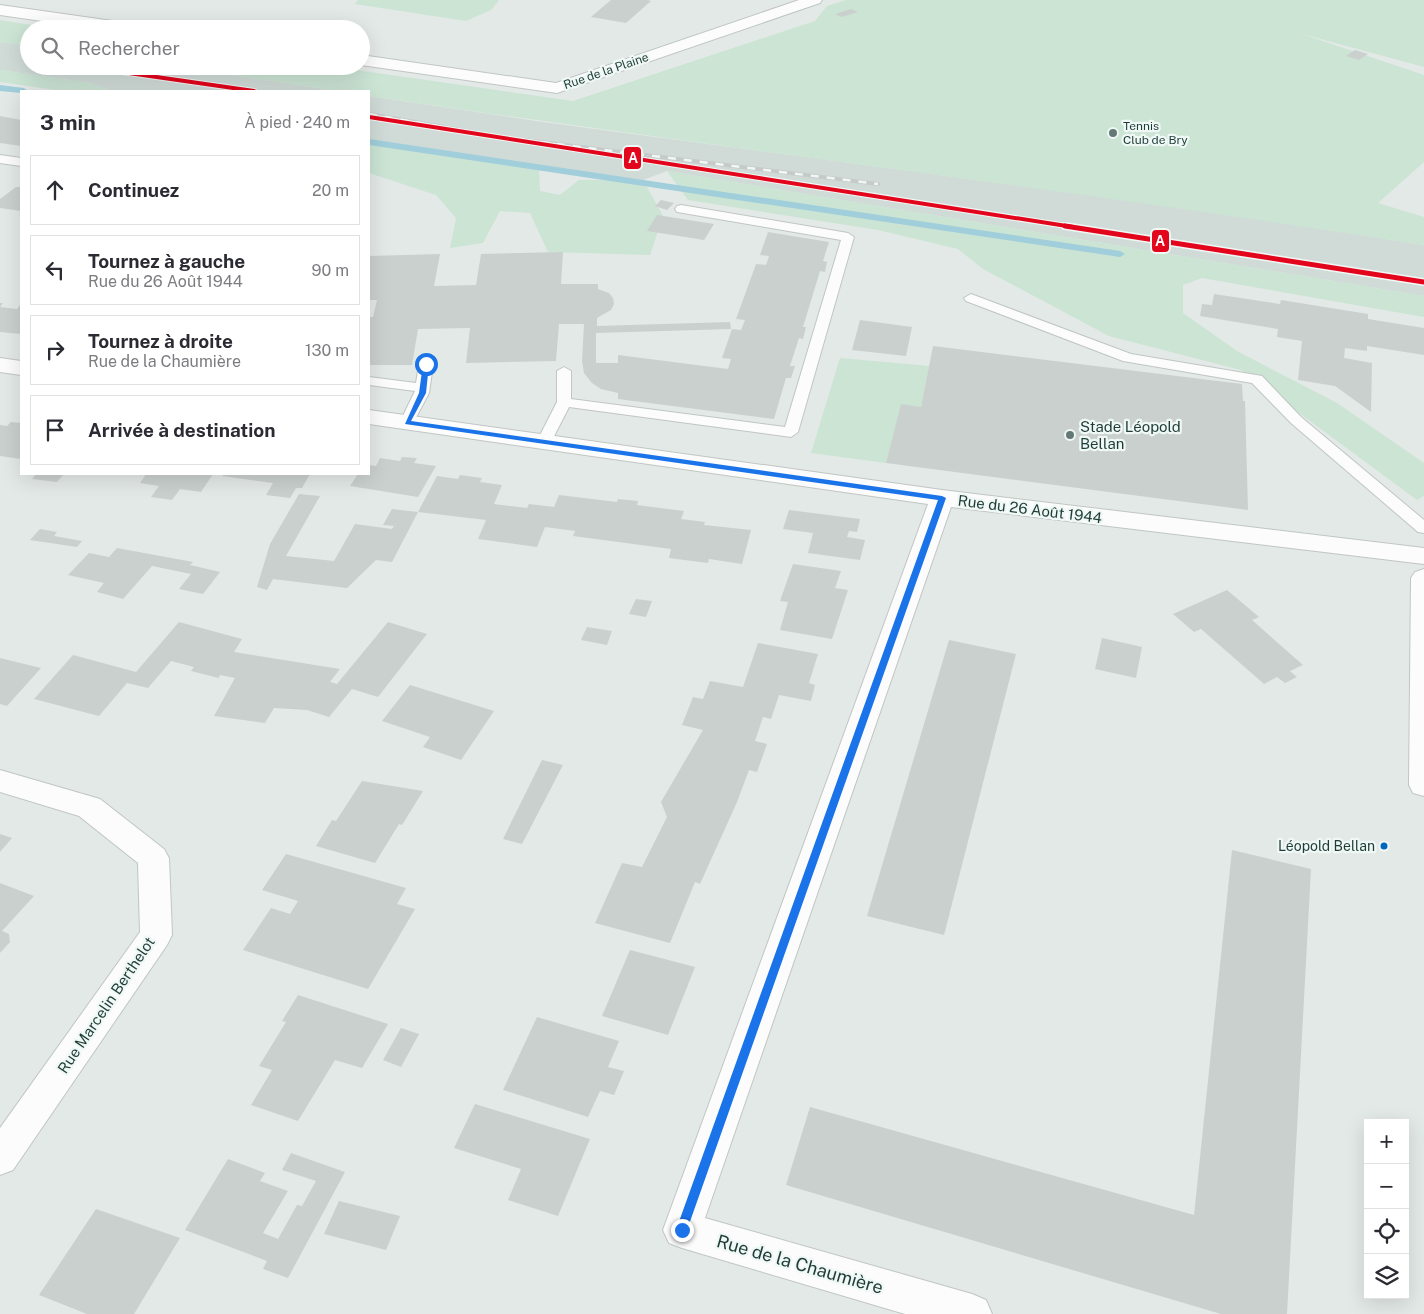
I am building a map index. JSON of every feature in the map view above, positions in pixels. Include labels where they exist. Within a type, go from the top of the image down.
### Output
[{"type":"street","name":"Rue de la Plaine","points":[[370,61],[557,88],[814,0]]},
{"type":"street","points":[[0,10],[71,20]]},
{"type":"street","points":[[0,365],[20,368]]},
{"type":"street","name":"Rue du 26 Août 1944","points":[[370,417],[942,498],[1424,556]]},
{"type":"street","name":"Rue de la Chaumière","points":[[942,498],[682,1230],[972,1314]]},
{"type":"street","points":[[1424,578],[1424,785]]},
{"type":"street","name":"Rue Marcelin Berthelot","points":[[0,781],[89,807],[153,858],[156,935],[0,1158]]},
{"type":"lane","points":[[0,159],[20,162]]},
{"type":"lane","points":[[564,402],[791,432],[848,237],[681,209]]},
{"type":"lane","points":[[971,298],[1128,358],[1256,379],[1296,420],[1424,528]]},
{"type":"lane","points":[[407,422],[422,393],[426,364]]},
{"type":"lane","points":[[544,443],[564,402],[564,371]]},
{"type":"lane","points":[[370,381],[422,388]]},
{"type":"shaded area","points":[[0,42],[20,45],[20,73],[0,70]]},
{"type":"shaded area","points":[[35,75],[231,75],[331,90],[109,90],[90,83]]},
{"type":"shaded area","points":[[370,96],[543,122],[1209,211],[1424,245],[1424,296],[667,171],[643,180],[539,167],[370,141]]},
{"type":"green space","points":[[358,0],[499,0],[491,10],[466,21],[355,4]]},
{"type":"green space","name":"Tennis Club de Bry","points":[[846,0],[1424,0],[1424,67],[1302,34],[1424,75],[1424,162],[1378,203],[1424,217],[1424,245],[1160,206],[370,96],[370,90],[331,90],[231,75],[370,75],[370,72],[573,101],[815,21],[827,6]]},
{"type":"green space","points":[[0,20],[20,23],[20,45],[0,42]]},
{"type":"green space","points":[[0,70],[20,73],[20,75],[35,75],[90,83],[109,90],[56,90],[0,82]]},
{"type":"green space","points":[[370,141],[539,167],[540,191],[560,195],[579,180],[643,180],[663,216],[650,255],[548,252],[530,213],[500,211],[483,243],[450,248],[456,218],[436,195],[370,173]]},
{"type":"green space","points":[[667,171],[1424,296],[1424,317],[1202,278],[1183,285],[1183,313],[1237,351],[1337,403],[1424,463],[1424,496],[1417,500],[1241,370],[1109,336],[983,269],[958,249],[878,230],[688,200]]},
{"type":"green space","points":[[840,358],[929,366],[921,407],[901,405],[886,463],[811,453]]},
{"type":"building","points":[[611,0],[651,1],[626,23],[591,17]]},
{"type":"building","points":[[851,9],[858,12],[842,17],[835,14]]},
{"type":"building","points":[[1355,50],[1368,54],[1359,60],[1346,56]]},
{"type":"building","points":[[0,116],[20,120],[20,146],[0,143]]},
{"type":"building","points":[[16,187],[20,187],[20,211],[0,208],[0,199]]},
{"type":"building","points":[[661,200],[674,203],[667,210],[655,206]]},
{"type":"building","points":[[657,215],[714,224],[704,240],[647,231]]},
{"type":"building","points":[[768,232],[829,242],[823,261],[827,262],[825,272],[820,271],[803,327],[806,327],[803,339],[799,338],[790,366],[795,366],[791,378],[786,378],[774,419],[618,399],[618,393],[601,389],[592,383],[584,373],[582,361],[584,324],[559,324],[556,361],[466,363],[470,328],[418,329],[412,365],[370,365],[370,317],[373,317],[377,300],[370,300],[370,256],[440,254],[434,286],[476,285],[481,254],[563,252],[561,284],[598,284],[598,289],[609,293],[613,298],[614,304],[611,310],[597,318],[597,326],[730,322],[731,329],[596,333],[596,363],[618,363],[618,355],[728,369],[731,359],[722,358],[732,329],[741,330],[745,320],[736,319],[756,264],[766,265],[769,256],[760,255]]},
{"type":"building","points":[[1214,294],[1280,304],[1281,300],[1368,314],[1368,319],[1424,328],[1424,355],[1367,346],[1367,351],[1345,348],[1344,358],[1372,363],[1371,412],[1335,386],[1298,380],[1302,341],[1277,337],[1278,329],[1200,316],[1202,304],[1212,305]]},
{"type":"building","points":[[20,305],[20,334],[0,332],[0,307],[17,309]]},
{"type":"building","points":[[860,320],[912,327],[906,356],[852,350]]},
{"type":"building","name":"Stade Léopold Bellan","points":[[933,346],[1242,384],[1243,401],[1245,401],[1248,510],[886,463],[901,404],[921,407]]},
{"type":"building","points":[[11,422],[20,423],[20,459],[0,456],[0,425],[7,426]]},
{"type":"building","points":[[402,457],[417,458],[414,463],[436,466],[418,497],[350,486],[357,475],[370,475],[370,465],[376,466],[380,458],[400,461]]},
{"type":"building","points":[[35,475],[63,475],[57,482],[32,479]]},
{"type":"building","points":[[145,475],[212,475],[201,492],[180,489],[172,500],[151,497],[159,486],[140,483]]},
{"type":"building","points":[[309,475],[302,488],[296,488],[290,498],[266,495],[273,483],[222,476]]},
{"type":"building","points":[[460,475],[482,478],[480,482],[502,485],[494,504],[527,508],[529,504],[554,507],[559,495],[617,502],[618,499],[638,501],[637,505],[684,511],[681,519],[705,522],[704,525],[751,530],[742,564],[709,559],[708,563],[669,558],[671,549],[573,536],[575,531],[545,527],[537,547],[478,539],[486,520],[418,512],[437,476],[458,479]]},
{"type":"building","points":[[299,494],[320,496],[286,556],[334,561],[355,524],[392,529],[394,526],[383,525],[392,509],[418,512],[392,562],[376,560],[347,588],[273,579],[267,590],[257,587],[270,544]]},
{"type":"building","points":[[789,510],[860,519],[857,532],[849,531],[847,537],[865,540],[860,560],[808,553],[813,533],[783,529]]},
{"type":"building","points":[[40,529],[57,532],[54,536],[82,541],[77,547],[30,540]]},
{"type":"building","points":[[117,548],[193,562],[190,565],[220,572],[203,594],[179,589],[191,574],[152,566],[123,599],[97,592],[104,583],[68,575],[89,553],[109,557]]},
{"type":"building","points":[[793,564],[841,571],[835,588],[848,590],[832,639],[780,630],[788,602],[780,601]]},
{"type":"building","points":[[1227,590],[1259,617],[1252,620],[1303,665],[1290,671],[1297,677],[1285,683],[1277,677],[1264,684],[1201,629],[1194,632],[1173,614]]},
{"type":"building","points":[[636,599],[652,601],[646,617],[629,614]]},
{"type":"building","points":[[179,622],[242,639],[234,652],[340,669],[330,682],[337,684],[388,622],[427,634],[378,697],[352,689],[329,717],[307,710],[274,708],[265,723],[214,716],[235,678],[220,675],[219,678],[191,671],[194,667],[171,661],[148,688],[127,683],[99,716],[34,699],[73,655],[136,672]]},
{"type":"building","points":[[587,627],[612,631],[607,645],[581,640]]},
{"type":"building","points":[[1102,638],[1142,647],[1136,678],[1095,669]]},
{"type":"building","points":[[949,640],[1016,654],[944,935],[867,916]]},
{"type":"building","points":[[758,643],[818,654],[809,683],[815,685],[811,701],[779,695],[771,719],[763,717],[755,741],[767,744],[757,772],[749,770],[737,802],[700,884],[695,882],[670,943],[595,923],[622,863],[642,867],[667,817],[661,802],[703,730],[682,725],[693,697],[703,699],[710,681],[743,687]]},
{"type":"building","points":[[0,658],[41,668],[7,706],[0,704]]},
{"type":"building","points":[[410,685],[494,711],[461,760],[423,747],[430,737],[382,721]]},
{"type":"building","points":[[542,760],[563,765],[522,844],[503,839]]},
{"type":"building","points":[[362,781],[423,791],[402,825],[399,824],[375,863],[316,846],[332,820],[336,821]]},
{"type":"building","points":[[0,834],[12,838],[0,852]]},
{"type":"building","points":[[1232,850],[1311,869],[1287,1314],[1221,1314],[786,1185],[810,1107],[1194,1215]]},
{"type":"building","points":[[286,854],[406,888],[397,904],[415,909],[368,989],[243,950],[271,908],[290,914],[298,901],[262,890]]},
{"type":"building","points":[[0,883],[34,896],[2,931],[9,934],[10,942],[0,953]]},
{"type":"building","points":[[630,950],[695,967],[668,1035],[602,1016]]},
{"type":"building","points":[[298,995],[388,1024],[362,1068],[335,1060],[298,1121],[251,1105],[272,1070],[259,1066],[286,1022],[282,1021]]},
{"type":"building","points":[[537,1017],[619,1041],[608,1067],[624,1071],[614,1095],[600,1091],[588,1117],[503,1090]]},
{"type":"building","points":[[401,1028],[419,1034],[401,1067],[383,1060]]},
{"type":"building","points":[[475,1104],[590,1139],[558,1216],[508,1200],[521,1169],[454,1148]]},
{"type":"building","points":[[291,1153],[345,1172],[288,1278],[263,1269],[267,1261],[185,1230],[228,1159],[265,1173],[260,1181],[288,1191],[263,1233],[278,1239],[297,1205],[302,1206],[316,1181],[282,1170]]},
{"type":"building","points":[[339,1201],[400,1216],[386,1250],[324,1234]]},
{"type":"building","points":[[96,1209],[180,1238],[134,1314],[87,1314],[39,1295]]},
{"type":"waterway","points":[[0,88],[20,90]]},
{"type":"waterway","points":[[370,142],[1120,254]]},
{"type":"railway","points":[[203,84],[239,90]]},
{"type":"railway","points":[[370,114],[478,133]]},
{"type":"railway","points":[[525,140],[878,184]]},
{"type":"transit line","name":"A","points":[[143,75],[247,90]]},
{"type":"transit line","name":"A","points":[[370,117],[1424,282]]},
{"type":"place","name":"Tennis Club de Bry","points":[[1113,133]]},
{"type":"place","name":"Stade Léopold Bellan","points":[[1070,435]]},
{"type":"place","name":"Léopold Bellan","points":[[1384,846]]},
{"type":"route","points":[[426,364],[422,393],[407,422],[544,443],[942,498],[682,1230]]}]
